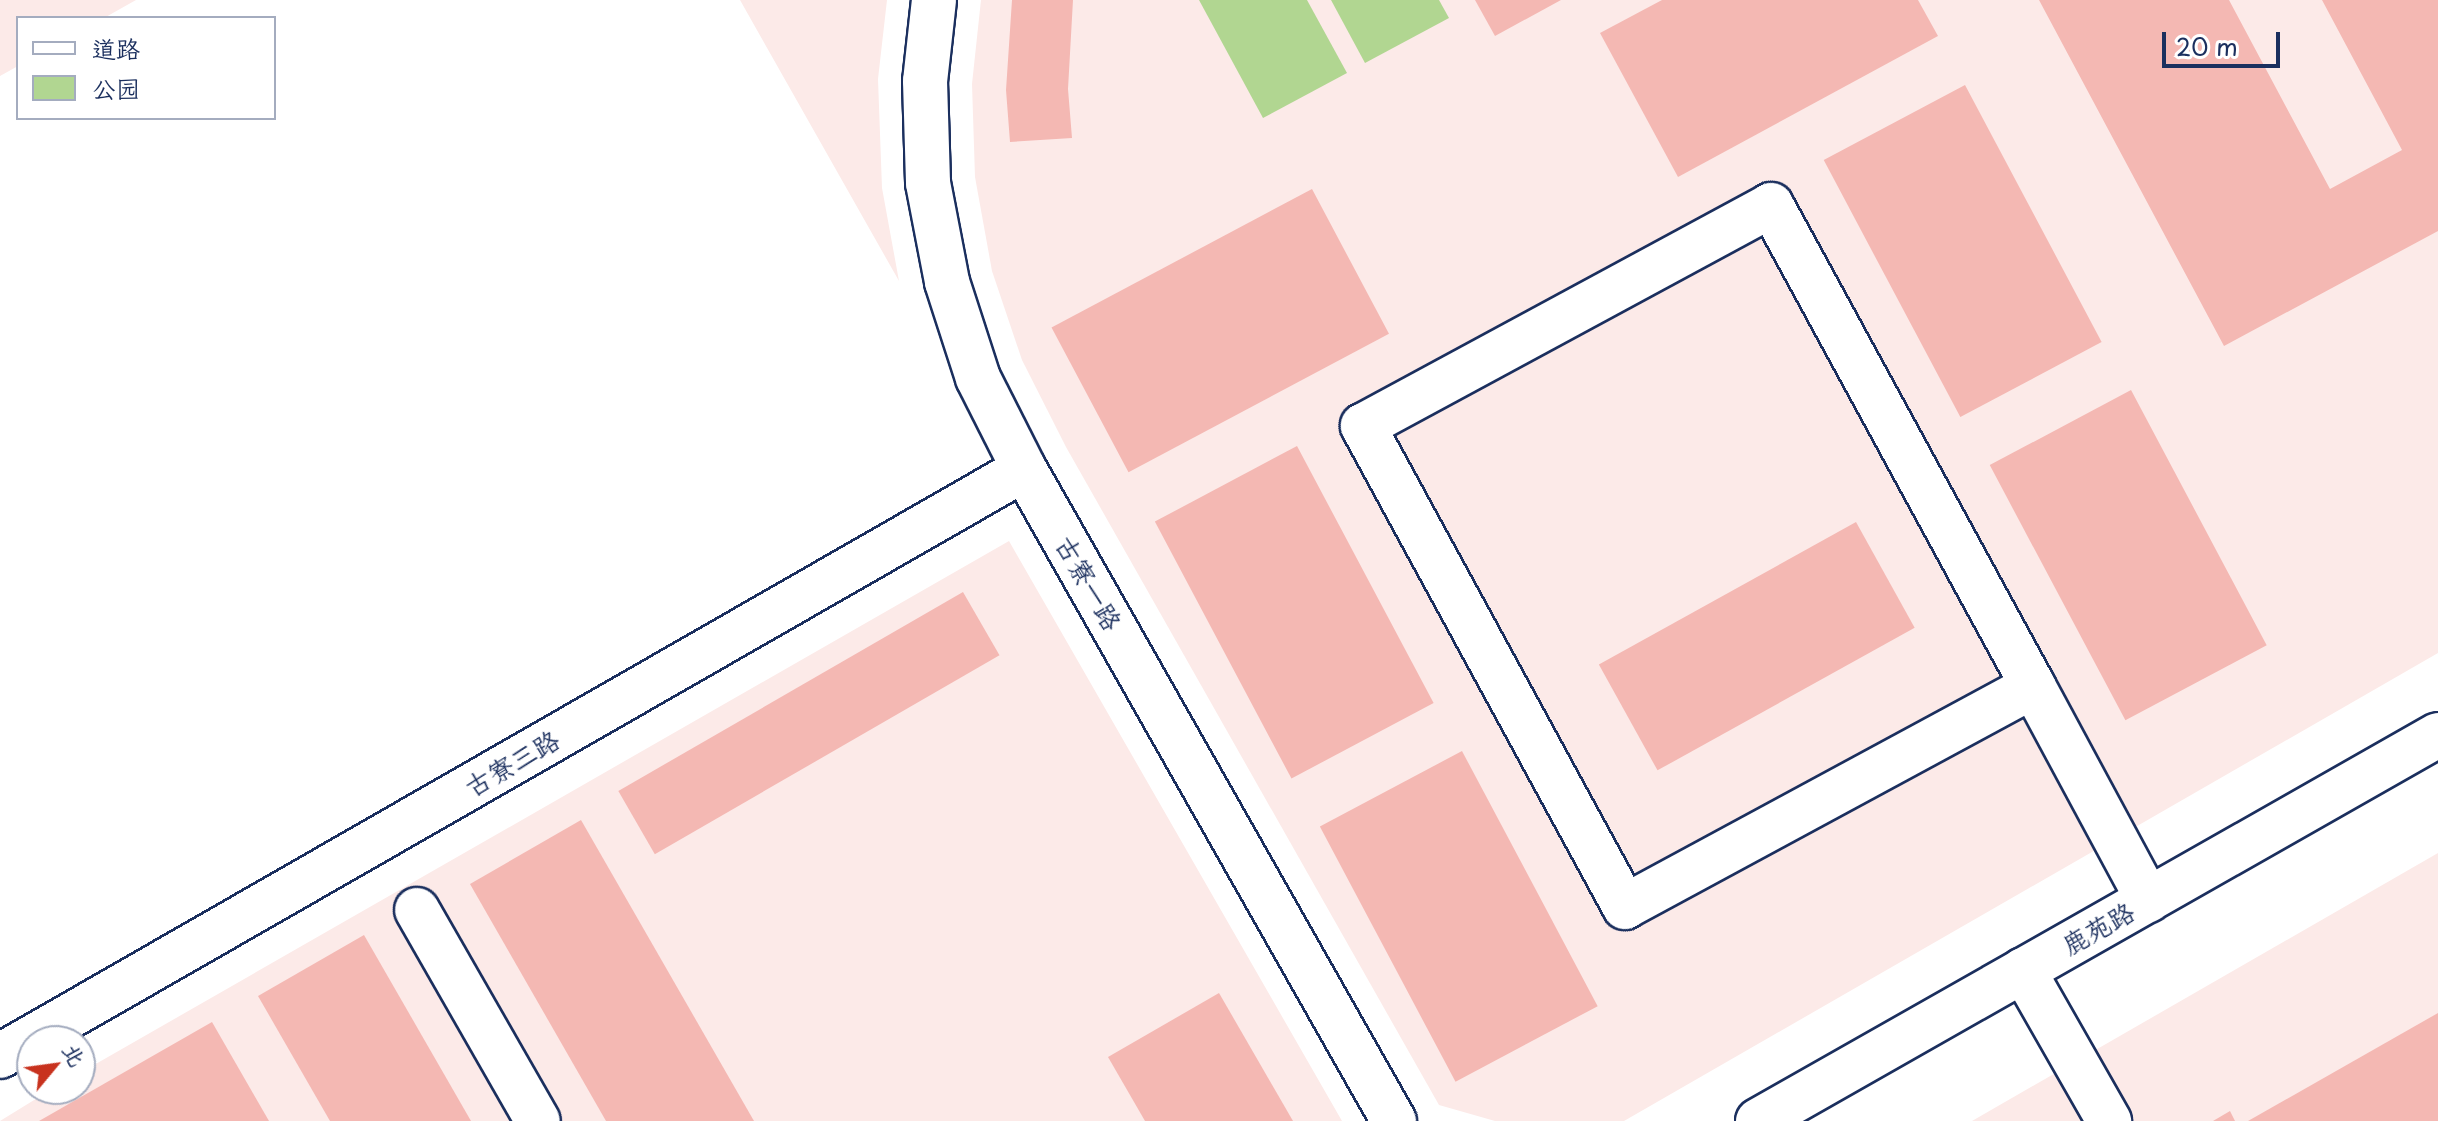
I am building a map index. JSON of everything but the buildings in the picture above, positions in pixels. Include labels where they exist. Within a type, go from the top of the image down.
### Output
[{"type":"street","name":"古寮一路","points":[[934,0],[925,81],[928,183],[947,282],[978,378],[1024,469],[1394,1121]]},
{"type":"street","points":[[2033,686],[1625,907],[1363,426],[1771,205],[2033,686],[2148,900]]},
{"type":"street","name":"古寮三路","points":[[0,1056],[1024,469]]},
{"type":"street","name":"鹿苑路","points":[[1758,1121],[2438,735]]},
{"type":"street","points":[[417,910],[538,1121]]},
{"type":"street","points":[[2023,970],[2109,1121]]},
{"type":"shaded area","points":[[0,0],[136,0],[108,16],[16,16],[16,67],[0,76]]},
{"type":"shaded area","points":[[740,0],[887,0],[878,79],[882,188],[899,281]]},
{"type":"shaded area","points":[[981,0],[2438,0],[2438,653],[1624,1121],[1495,1121],[1439,1105],[1066,447],[1022,360],[992,271],[975,177],[972,84]]},
{"type":"shaded area","points":[[1009,541],[1342,1121],[0,1121],[26,1105],[96,1105],[96,1064]]},
{"type":"shaded area","points":[[2438,853],[2438,1121],[1972,1121]]},
{"type":"green space","points":[[1199,0],[1307,0],[1347,73],[1263,118]]},
{"type":"green space","points":[[1331,0],[1439,0],[1449,18],[1365,63]]}]
